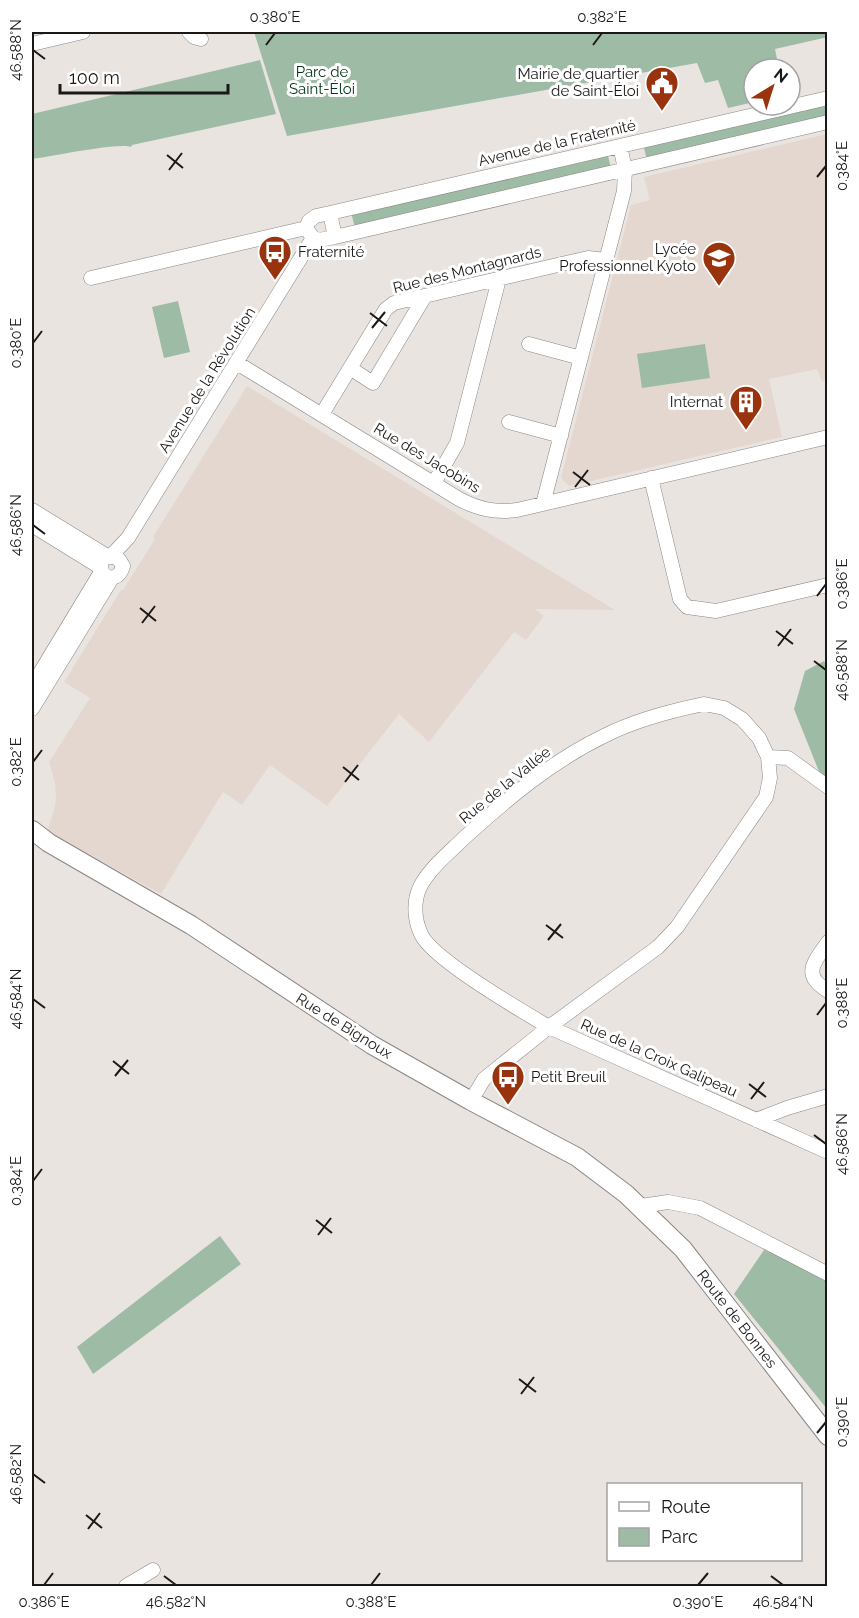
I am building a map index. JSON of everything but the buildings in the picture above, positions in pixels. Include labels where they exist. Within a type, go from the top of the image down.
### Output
[{"type":"street","points":[[32,44],[83,32]]},
{"type":"street","points":[[189,32],[201,39]]},
{"type":"street","name":"Avenue de la Fraternité","points":[[310,233],[312,218],[330,213],[828,98]]},
{"type":"street","points":[[91,278],[310,233],[319,240],[335,237],[828,122]]},
{"type":"street","points":[[543,504],[625,186],[625,169],[620,146]]},
{"type":"street","points":[[330,213],[335,237]]},
{"type":"street","name":"Avenue de la Révolution","points":[[32,686],[237,363],[310,233]]},
{"type":"street","name":"Rue des Montagnards","points":[[322,414],[390,305],[588,258],[606,260]]},
{"type":"street","points":[[434,483],[457,443],[499,279]]},
{"type":"street","points":[[350,368],[373,383],[425,296]]},
{"type":"street","points":[[529,344],[581,358]]},
{"type":"street","name":"Rue des Jacobins","points":[[237,363],[472,506],[490,511],[517,510],[828,437]]},
{"type":"street","points":[[509,422],[561,436]]},
{"type":"street","points":[[651,478],[680,599],[687,607],[716,611],[828,585]]},
{"type":"street","points":[[32,510],[109,565]]},
{"type":"street","points":[[32,525],[109,565]]},
{"type":"street","name":"Avenue de la Révolution","points":[[32,709],[109,565]]},
{"type":"street","name":"Rue de la Vallée","points":[[471,1101],[484,1079],[549,1027],[658,947],[677,927],[766,797],[770,778],[768,757],[759,738],[742,718],[724,708],[704,704],[676,710],[625,727],[572,753],[528,784],[483,822],[439,861],[420,887],[415,905],[416,921],[422,937],[434,951],[549,1027]]},
{"type":"street","points":[[768,757],[788,758],[828,787]]},
{"type":"street","name":"Rue de Bignoux","points":[[32,830],[40,841],[191,925],[372,1045],[577,1158],[641,1206]]},
{"type":"street","points":[[828,942],[816,958],[811,971],[812,977],[828,991]]},
{"type":"street","name":"Rue de la Croix Galipeau","points":[[549,1027],[785,1135],[828,1152]]},
{"type":"street","points":[[756,1120],[828,1096]]},
{"type":"street","points":[[641,1206],[668,1202],[700,1208],[828,1274]]},
{"type":"street","name":"Route de Bonnes","points":[[641,1206],[683,1250],[828,1436]]},
{"type":"street","points":[[126,1587],[153,1570]]},
{"type":"shaded area","name":"Lycée Professionnel Kyoto","points":[[827,134],[827,379],[822,382],[817,369],[769,379],[782,437],[569,486],[561,478],[631,205],[650,200],[644,177]]},
{"type":"shaded area","points":[[247,386],[615,610],[535,609],[544,616],[526,640],[514,632],[429,742],[399,714],[327,806],[270,765],[242,805],[223,792],[161,894],[47,831],[56,800],[55,783],[49,762],[90,698],[64,682],[155,539],[153,537]]},
{"type":"green space","name":"Parc de Saint-Éloi","points":[[254,32],[827,32],[828,37],[775,49],[777,57],[742,57],[742,105],[728,108],[718,80],[705,83],[697,63],[287,136]]},
{"type":"green space","points":[[260,60],[276,114],[131,147],[99,148],[32,159],[32,114]]},
{"type":"green space","points":[[827,101],[827,118],[647,160],[643,144],[759,117],[802,117],[802,107]]},
{"type":"green space","points":[[607,152],[611,168],[355,228],[351,212]]},
{"type":"green space","points":[[178,301],[190,352],[164,358],[152,307]]},
{"type":"green space","points":[[705,344],[710,378],[642,388],[637,354]]},
{"type":"green space","points":[[824,661],[828,668],[827,782],[822,779],[794,709],[805,671]]},
{"type":"green space","points":[[220,1236],[241,1264],[93,1374],[77,1347]]},
{"type":"green space","points":[[764,1250],[827,1275],[827,1409],[734,1294]]},
{"type":"place","name":"Mairie de quartier de Saint-Éloi","points":[[662,112]]},
{"type":"place","name":"Fraternité","points":[[275,281]]},
{"type":"place","name":"Lycée Professionnel Kyoto","points":[[719,287]]},
{"type":"place","name":"Internat","points":[[746,431]]},
{"type":"place","name":"Petit Breuil","points":[[508,1106]]}]
